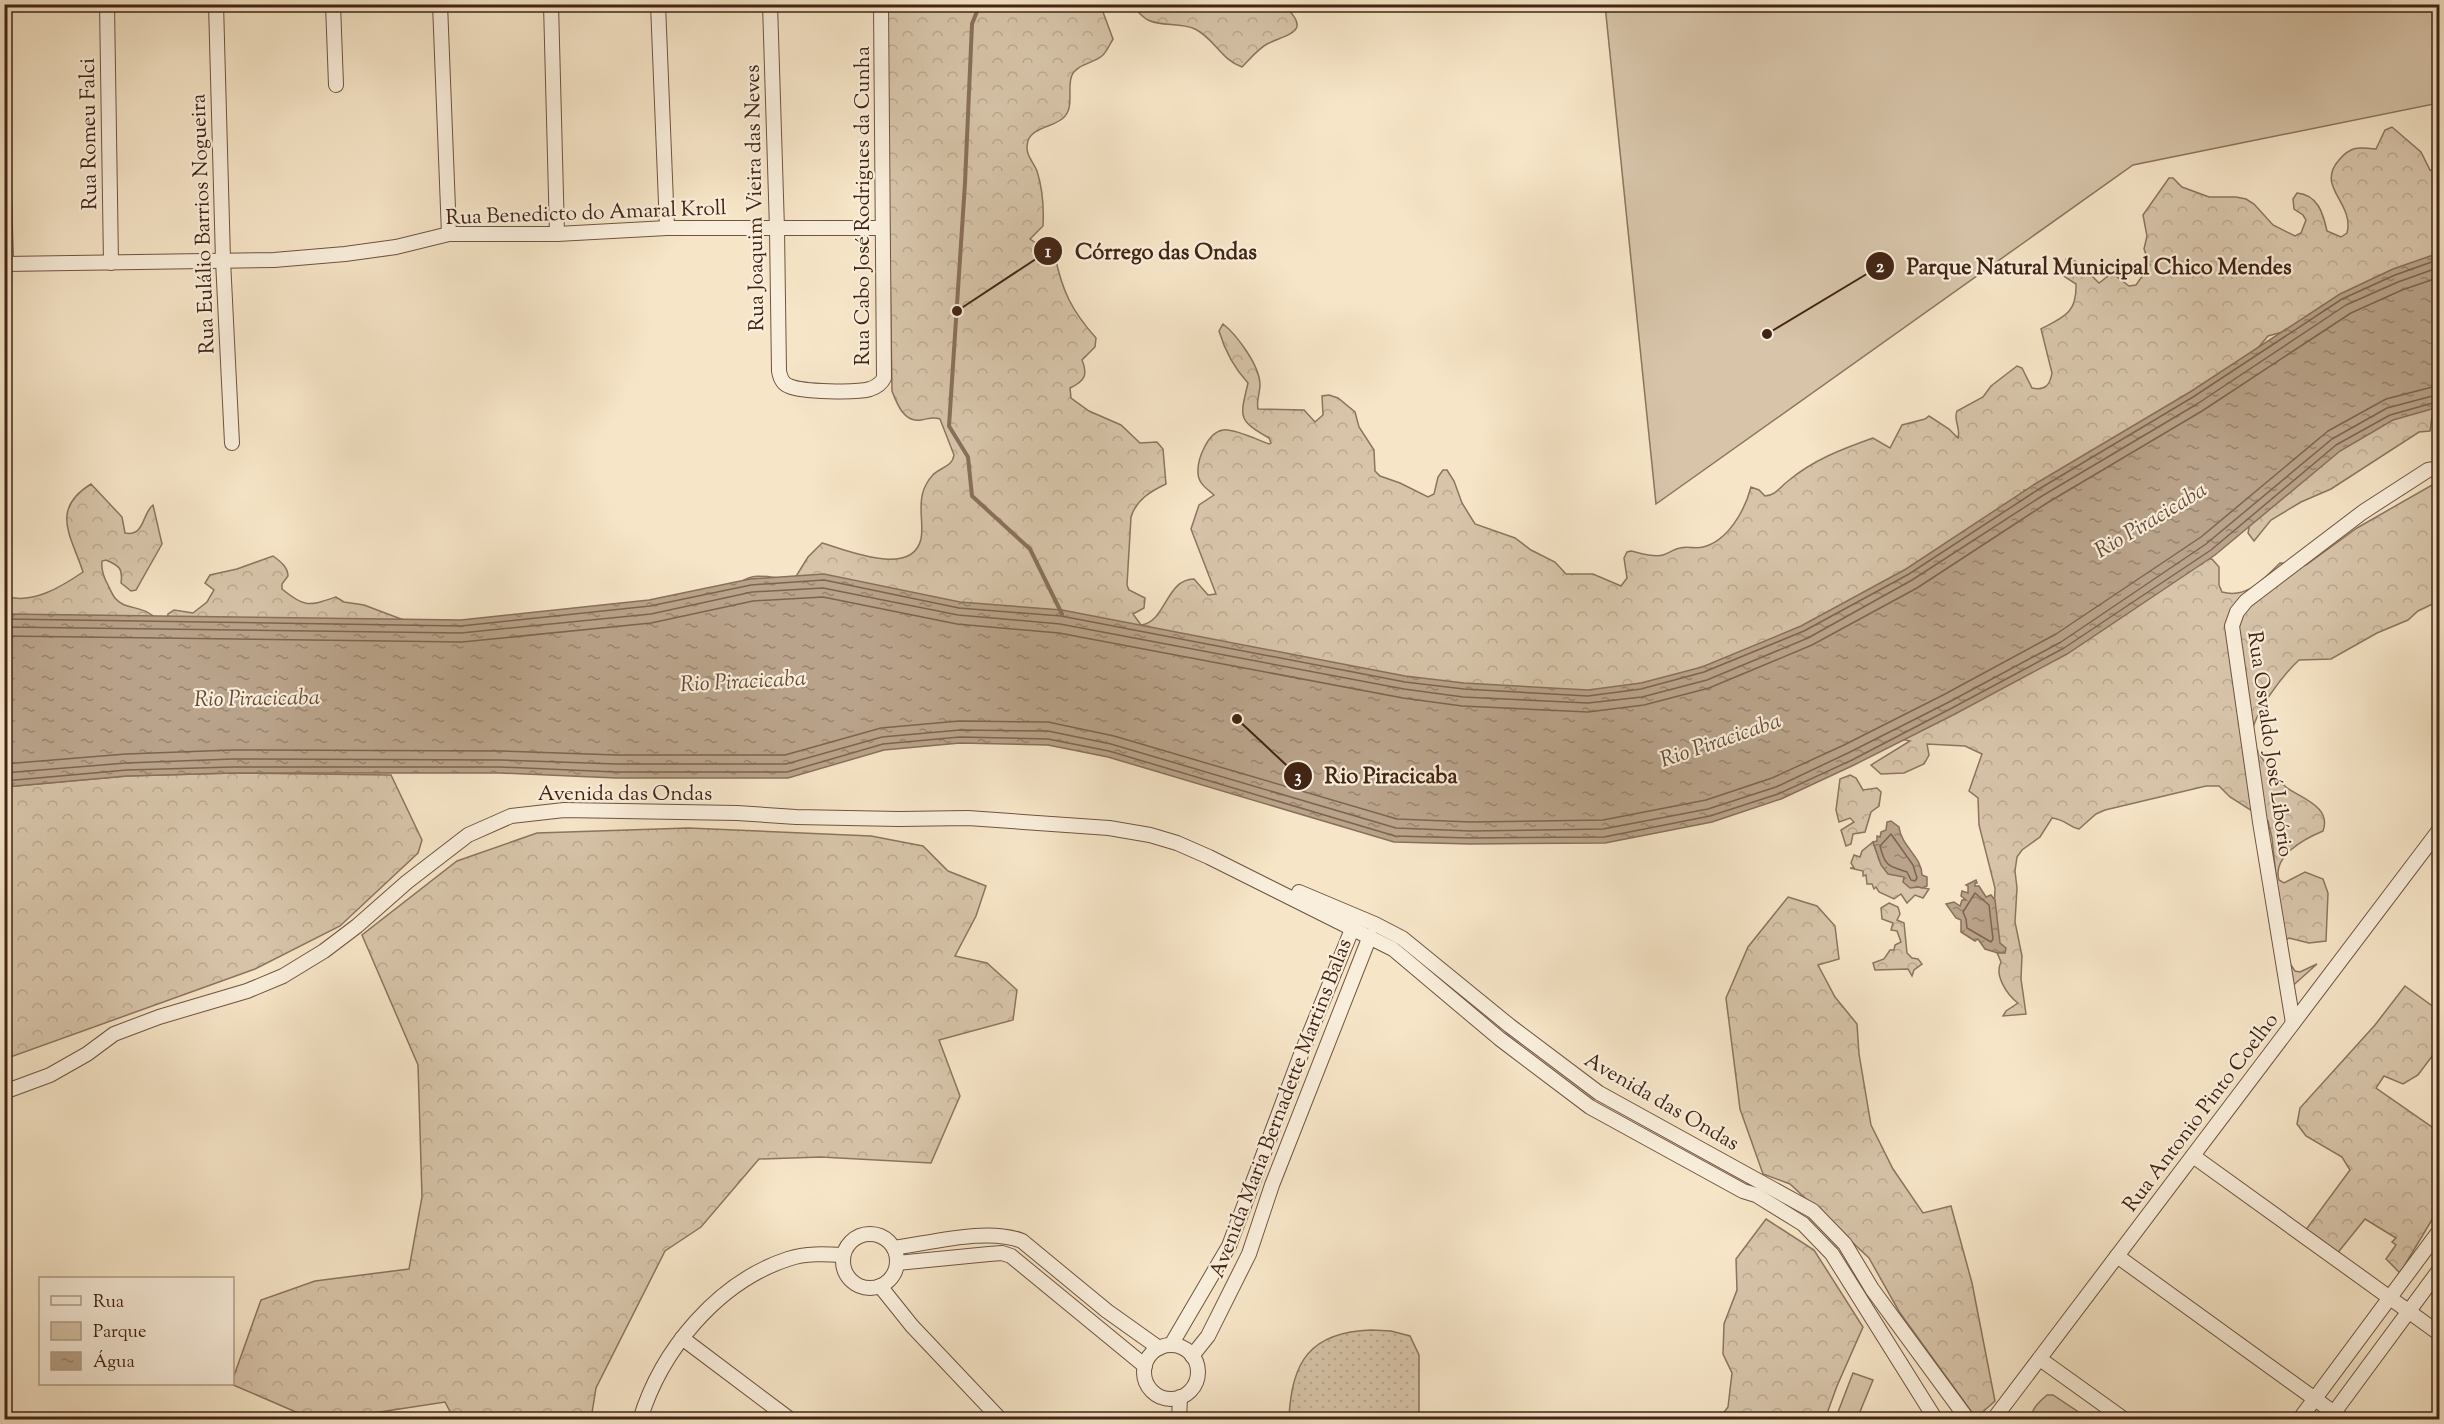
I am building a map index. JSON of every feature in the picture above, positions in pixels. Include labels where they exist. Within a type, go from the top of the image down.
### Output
[{"type":"street","name":"Rua Romeu Falci","points":[[107,4],[111,263]]},
{"type":"street","name":"Rua Eulálio Barrios Nogueira","points":[[216,4],[223,260],[232,443]]},
{"type":"street","points":[[333,4],[336,86]]},
{"type":"street","points":[[440,4],[449,234]]},
{"type":"street","points":[[551,4],[557,234]]},
{"type":"street","points":[[658,4],[667,228]]},
{"type":"street","name":"Rua Joaquim Vieira das Neves","points":[[770,4],[779,371],[783,381],[789,386]]},
{"type":"street","name":"Rua Cabo José Rodrigues da Cunha","points":[[789,386],[859,391],[877,386],[884,378],[881,4]]},
{"type":"street","points":[[4,188],[5,264]]},
{"type":"street","name":"Rua Benedicto do Amaral Kroll","points":[[5,264],[274,260],[345,255],[396,247],[449,234],[557,234],[667,228],[882,228]]},
{"type":"street","name":"Rua Osvaldo José Libório","points":[[2293,1023],[2260,822],[2232,626],[2237,612],[2246,601],[2363,512],[2428,470],[2439,468]]},
{"type":"street","name":"Avenida das Ondas","points":[[4,1092],[50,1075],[87,1054],[114,1034],[159,1017],[247,991],[283,976],[324,951],[357,926],[407,882],[468,835],[511,816],[564,810],[737,813],[887,819],[968,818],[1109,828],[1150,835],[1178,843],[1353,927],[1393,949],[1500,1039],[1590,1107],[1743,1191],[1756,1195],[1803,1224],[1832,1254],[1936,1419]]},
{"type":"street","name":"Rua Antonio Pinto Coelho","points":[[1998,1418],[2293,1023],[2435,845],[2439,829]]},
{"type":"street","name":"Avenida das Ondas","points":[[1242,874],[1290,888],[1402,938],[1518,1033],[1599,1094],[1813,1211],[1845,1244],[1872,1289],[1968,1419]]},
{"type":"street","name":"Avenida Maria Bernadette Martins Balas","points":[[1165,1347],[1229,1246],[1353,927]]},
{"type":"street","name":"Avenida Maria Bernadette Martins Balas","points":[[1192,1356],[1208,1336],[1250,1254],[1272,1185],[1370,936]]},
{"type":"street","points":[[2193,1156],[2439,1334]]},
{"type":"street","points":[[1255,1176],[1263,1178],[1272,1185]]},
{"type":"street","points":[[2299,1419],[2439,1230]]},
{"type":"street","points":[[867,1234],[883,1237],[894,1248],[897,1263],[892,1277],[880,1286],[863,1287],[849,1279],[843,1263],[843,1254],[852,1241],[867,1234]]},
{"type":"street","points":[[894,1248],[980,1235],[1009,1235],[1022,1241],[1107,1311],[1165,1347],[1187,1350],[1198,1369],[1195,1383],[1180,1397],[1171,1399],[1155,1394],[1145,1380],[1144,1366],[1150,1355],[1165,1347]]},
{"type":"street","points":[[1229,1246],[1238,1253],[1250,1254]]},
{"type":"street","points":[[897,1263],[995,1253],[1011,1256],[1144,1366]]},
{"type":"street","points":[[640,1419],[644,1405],[658,1377],[682,1338],[728,1290],[748,1277],[789,1259],[821,1254],[843,1254]]},
{"type":"street","points":[[2117,1256],[2315,1398],[2335,1417],[2439,1269]]},
{"type":"street","points":[[880,1286],[912,1326],[1000,1419]]},
{"type":"street","points":[[682,1338],[791,1419]]},
{"type":"street","points":[[2040,1359],[2125,1419]]},
{"type":"street","points":[[1179,1419],[1180,1397]]},
{"type":"green space","points":[[1100,4],[1113,39],[1103,55],[1074,71],[1070,80],[1070,104],[1066,115],[1058,122],[1034,133],[1028,141],[1028,154],[1037,171],[1043,198],[1043,226],[1030,239],[1055,256],[1069,300],[1080,319],[1096,338],[1095,347],[1082,360],[1085,370],[1084,377],[1070,388],[1071,398],[1089,411],[1121,425],[1140,443],[1157,442],[1163,449],[1166,484],[1145,497],[1136,506],[1131,517],[1127,585],[1129,590],[1145,598],[1144,608],[1133,614],[1141,625],[1156,617],[1177,586],[1185,581],[1194,579],[1208,595],[1216,594],[1191,529],[1199,505],[1214,495],[1198,477],[1198,467],[1208,441],[1218,432],[1227,430],[1271,443],[1269,438],[1246,422],[1243,403],[1248,383],[1234,365],[1224,345],[1219,331],[1223,324],[1241,343],[1256,369],[1260,385],[1258,409],[1304,410],[1315,422],[1323,415],[1322,396],[1329,395],[1338,398],[1355,412],[1359,427],[1374,450],[1375,471],[1380,476],[1428,497],[1434,494],[1438,477],[1443,470],[1447,470],[1454,481],[1462,503],[1475,524],[1515,538],[1531,550],[1555,562],[1566,574],[1593,574],[1621,586],[1627,578],[1624,558],[1627,552],[1659,556],[1686,547],[1700,548],[1712,544],[1728,531],[1740,515],[1751,487],[1759,490],[1765,496],[1772,494],[1818,461],[1873,438],[1890,448],[1902,425],[1929,416],[1958,438],[1957,411],[1983,397],[1991,386],[2017,366],[2022,368],[2032,388],[2044,388],[2050,381],[2052,373],[2041,329],[2068,313],[2076,294],[2076,284],[2062,275],[2066,259],[2069,258],[2079,263],[2099,283],[2112,273],[2129,286],[2136,285],[2150,265],[2144,249],[2147,236],[2143,215],[2169,178],[2173,178],[2182,187],[2209,197],[2246,199],[2254,204],[2273,225],[2295,236],[2301,233],[2306,220],[2294,209],[2293,199],[2297,193],[2304,194],[2315,201],[2324,218],[2327,231],[2341,237],[2347,233],[2348,222],[2333,187],[2331,179],[2333,170],[2343,155],[2351,150],[2376,149],[2385,130],[2392,127],[2421,152],[2430,170],[2439,172],[2439,266],[2319,322],[2268,336],[2231,380],[2046,491],[2024,490],[2027,508],[1831,631],[1577,712],[741,582],[761,576],[795,578],[808,557],[822,543],[877,558],[905,557],[915,551],[921,539],[921,504],[925,486],[935,473],[953,459],[954,455],[940,419],[910,419],[902,412],[892,391],[886,5]]},
{"type":"green space","points":[[1131,5],[1284,5],[1292,14],[1297,26],[1290,34],[1264,46],[1242,67],[1228,59],[1195,29],[1153,22]]},
{"type":"green space","points":[[1605,5],[2439,5],[2439,103],[2133,165],[1656,504]]},
{"type":"green space","points":[[2434,403],[2430,431],[2419,432],[2331,489],[2301,502],[2271,520],[2254,541],[2248,533],[2253,506],[2311,446]]},
{"type":"green space","points":[[91,484],[122,517],[125,533],[131,533],[140,528],[153,505],[162,544],[136,590],[131,591],[121,583],[121,571],[117,566],[106,560],[102,561],[102,570],[119,602],[146,612],[157,620],[5,648],[5,596],[25,598],[46,593],[83,572],[70,536],[67,514],[70,504],[78,494]]},
{"type":"green space","points":[[2432,485],[2439,486],[2439,601],[2418,611],[2408,620],[2377,633],[2331,659],[2299,660],[2278,684],[2254,724],[2252,739],[2264,762],[2286,787],[2319,809],[2325,822],[2323,831],[2299,844],[2285,856],[2278,871],[2279,880],[2284,883],[2305,872],[2323,879],[2328,893],[2326,941],[2309,943],[2289,938],[2286,940],[2289,962],[2295,971],[2300,972],[2317,964],[2288,990],[2272,838],[2268,821],[2230,797],[2219,786],[2206,786],[2105,810],[2096,814],[2079,829],[2052,818],[2040,837],[2022,850],[2017,857],[2015,871],[2017,888],[2015,922],[2022,956],[2021,979],[2026,1014],[2003,1016],[2006,1011],[2018,1003],[2000,979],[2001,962],[1993,943],[1995,888],[1979,825],[1978,798],[1969,791],[1982,754],[1965,746],[1927,744],[1929,755],[1924,764],[1904,773],[1881,774],[1871,765],[1910,741],[1892,737],[2185,569],[2202,564],[2206,559],[2212,559],[2219,567],[2219,585],[2222,592],[2240,593],[2261,581],[2280,563],[2306,565],[2357,528]]},
{"type":"green space","points":[[273,556],[283,564],[288,573],[282,589],[296,600],[308,604],[336,597],[344,602],[364,605],[409,622],[166,626],[168,614],[174,610],[193,613],[207,602],[214,590],[205,583],[210,575],[237,569]]},
{"type":"green space","points":[[233,773],[391,775],[422,840],[418,853],[340,926],[255,969],[5,1059],[5,787],[127,776]]},
{"type":"green space","points":[[1850,775],[1856,778],[1863,790],[1877,788],[1881,792],[1879,806],[1871,812],[1865,832],[1853,834],[1851,844],[1846,846],[1841,830],[1854,822],[1850,818],[1839,822],[1836,810],[1840,779]]},
{"type":"green space","points":[[688,828],[871,836],[923,846],[948,871],[986,886],[976,916],[955,956],[987,963],[1017,990],[1013,1020],[939,1040],[960,1096],[931,1163],[821,1157],[759,1159],[701,1227],[665,1251],[596,1388],[591,1419],[454,1419],[445,1402],[334,1419],[312,1419],[233,1385],[234,1376],[261,1300],[315,1281],[409,1269],[422,1197],[418,1065],[362,935],[457,861],[537,833]]},
{"type":"green space","points":[[1873,842],[1880,862],[1899,863],[1919,887],[1929,889],[1923,898],[1915,895],[1907,903],[1901,894],[1894,899],[1879,892],[1876,887],[1874,889],[1872,884],[1867,884],[1863,871],[1850,868],[1854,868],[1851,863],[1854,855],[1860,857],[1862,851]]},
{"type":"green space","points":[[1788,897],[1817,906],[1835,926],[1839,959],[1818,965],[1835,997],[1857,1024],[1859,1054],[1871,1125],[1893,1169],[1923,1213],[1951,1206],[1972,1283],[1995,1401],[1976,1418],[1900,1313],[1869,1258],[1790,1184],[1763,1174],[1740,1109],[1726,998],[1748,947]]},
{"type":"green space","points":[[1889,903],[1898,907],[1900,914],[1897,920],[1904,923],[1907,953],[1922,964],[1914,970],[1912,976],[1908,969],[1875,970],[1873,963],[1884,959],[1890,950],[1894,950],[1895,945],[1901,942],[1897,931],[1891,930],[1893,923],[1882,919],[1881,908]]},
{"type":"green space","points":[[2405,986],[2439,1011],[2439,1047],[2418,1075],[2403,1084],[2384,1076],[2376,1088],[2439,1132],[2439,1208],[2400,1273],[2386,1259],[2396,1245],[2392,1242],[2396,1238],[2365,1219],[2336,1255],[2305,1231],[2350,1170],[2342,1157],[2306,1136],[2297,1124],[2300,1108],[2375,1025]]},
{"type":"green space","points":[[1766,1219],[1814,1250],[1863,1327],[1825,1419],[1719,1419],[1728,1407],[1732,1373],[1723,1354],[1724,1324],[1737,1290],[1736,1259]]},
{"type":"green space","points":[[1391,1331],[1410,1336],[1419,1355],[1419,1419],[1289,1419],[1294,1381],[1308,1354],[1319,1344],[1333,1337],[1350,1332]]},
{"type":"green space","points":[[1853,1373],[1873,1380],[1857,1419],[1838,1412]]},
{"type":"green space","points":[[2047,1395],[2053,1395],[2089,1419],[2031,1419],[2038,1403]]},
{"type":"water","points":[[2439,253],[2439,407],[2393,420],[2340,451],[2215,555],[2067,654],[1854,765],[1781,799],[1712,822],[1605,843],[1394,842],[1108,757],[1048,745],[960,743],[884,750],[788,778],[616,778],[500,773],[233,773],[127,776],[5,787],[5,614],[461,620],[649,600],[750,579],[824,574],[960,602],[1062,610],[1405,676],[1464,683],[1588,690],[1641,683],[1702,667],[1801,626],[1906,569],[2035,484],[2190,392],[2340,294],[2393,269]]},
{"type":"water","points":[[1891,821],[1899,827],[1903,840],[1919,863],[1922,875],[1927,877],[1927,886],[1910,888],[1903,882],[1904,877],[1888,874],[1881,865],[1873,842],[1877,841],[1877,836],[1880,837],[1881,832],[1886,830],[1887,822]]},
{"type":"water","points":[[1976,880],[1975,886],[1979,886],[1986,897],[1991,895],[1995,900],[2000,943],[2006,948],[2005,953],[1985,949],[1978,939],[1975,941],[1961,932],[1961,920],[1956,918],[1946,904],[1954,902],[1960,906],[1962,900],[1966,900],[1961,896],[1962,891],[1968,893],[1966,885]]},
{"type":"waterway","points":[[980,4],[972,24],[965,183],[949,426],[968,457],[972,496],[1030,549],[1062,614]]},
{"type":"place","name":"Córrego das Ondas","points":[[957,311]]},
{"type":"place","name":"Parque Natural Municipal Chico Mendes","points":[[1767,334]]},
{"type":"place","name":"Rio Piracicaba","points":[[1237,719]]}]
